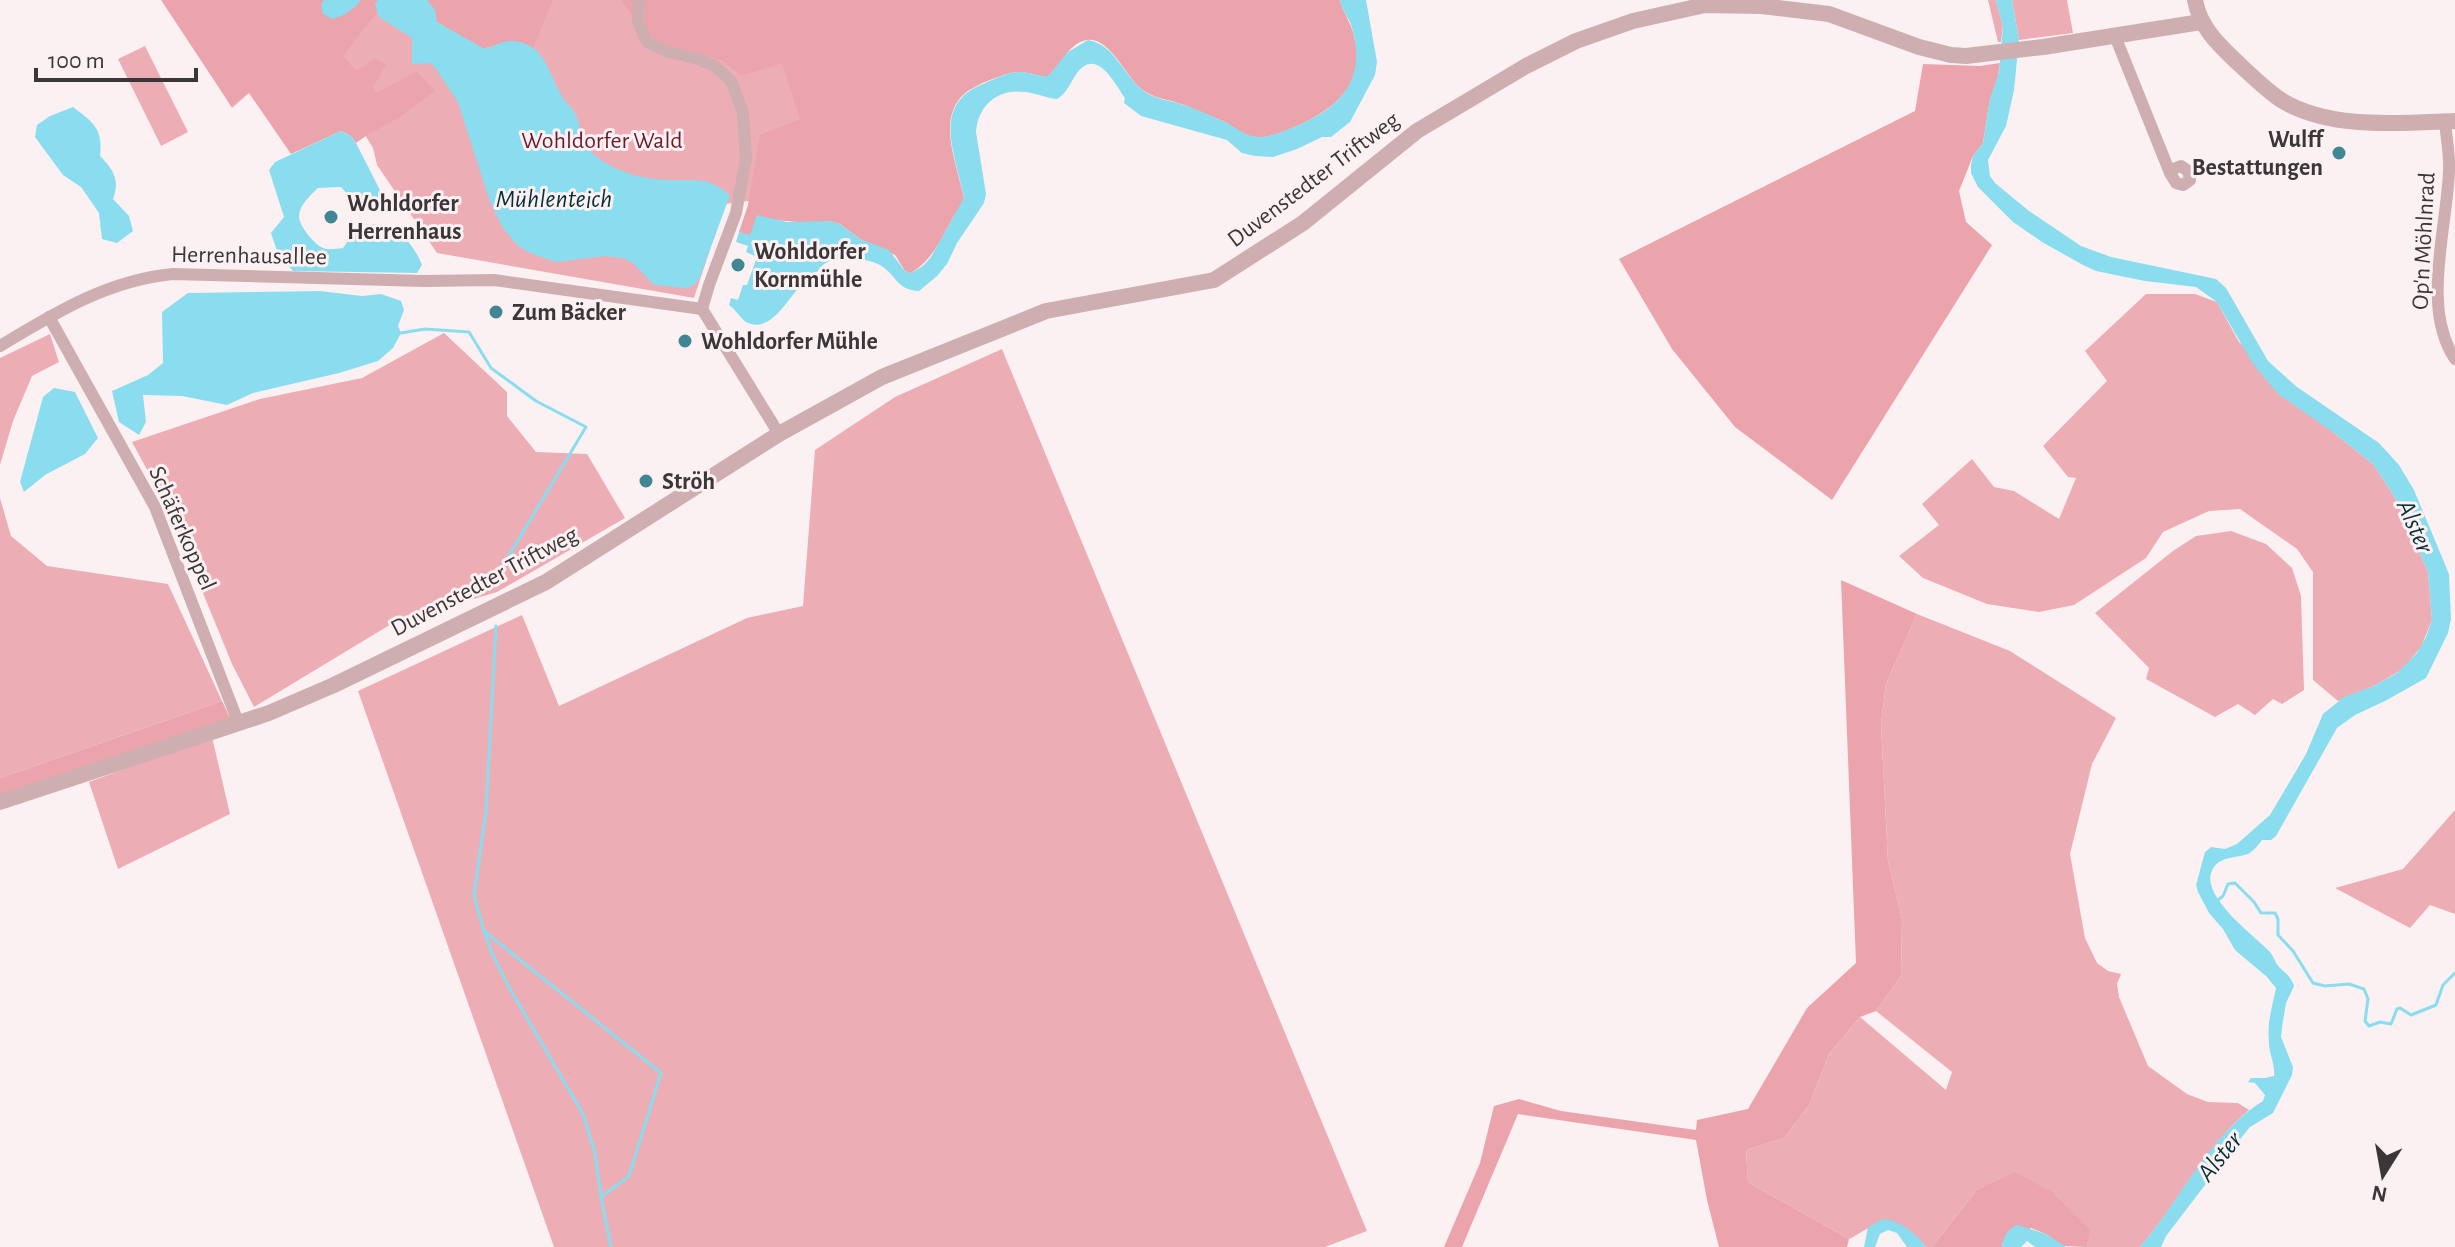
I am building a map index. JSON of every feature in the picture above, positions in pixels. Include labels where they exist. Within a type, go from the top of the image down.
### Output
[{"type":"street","points":[[639,0],[638,22],[647,42],[716,67],[731,81],[743,113],[746,159],[736,213],[702,309],[779,434]]},
{"type":"street","points":[[2195,0],[2201,22],[2224,50],[2279,99],[2290,105],[2355,122],[2450,121]]},
{"type":"street","name":"Duvenstedter Triftweg","points":[[0,802],[269,713],[334,685],[546,582],[779,434],[882,377],[1046,311],[1214,280],[1303,223],[1417,131],[1526,66],[1576,41],[1633,21],[1705,5],[1761,6],[1829,14],[1951,55],[1980,55],[2201,22]]},
{"type":"street","points":[[2115,36],[2170,173]]},
{"type":"street","name":"Op'n Möhlnrad","points":[[2450,121],[2450,166],[2438,297],[2442,333],[2455,359]]},
{"type":"street","name":"Herrenhausallee","points":[[0,346],[85,298],[138,279],[185,274],[494,280],[702,309]]},
{"type":"street","name":"Schäferkoppel","points":[[49,317],[155,507],[238,722]]},
{"type":"green space","name":"Wohldorfer Wald","points":[[166,0],[1338,0],[1088,27],[764,199],[725,204],[694,298],[437,253],[377,165],[373,148],[365,135],[250,92],[232,108]]},
{"type":"green space","points":[[1988,0],[1996,0],[2003,26],[2001,42],[1998,42]]},
{"type":"green space","points":[[2012,0],[2067,0],[2073,33],[2019,40]]},
{"type":"green space","points":[[145,46],[188,132],[161,146],[118,59]]},
{"type":"green space","points":[[2146,294],[2195,294],[2217,302],[2239,342],[2334,433],[2374,465],[2400,506],[2428,572],[2432,620],[2421,647],[2403,669],[2374,686],[2338,701],[2313,680],[2313,572],[2297,549],[2240,509],[2209,511],[2163,532],[2146,558],[2074,605],[2039,612],[1987,604],[1923,578],[1899,556],[1939,525],[1922,504],[1972,459],[1994,487],[2014,491],[2059,519],[2076,478],[2068,477],[2043,446],[2107,381],[2085,351]]},
{"type":"green space","points":[[444,333],[507,392],[507,416],[536,452],[587,454],[625,518],[497,592],[393,623],[254,707],[232,664],[169,510],[132,442],[260,399],[362,378]]},
{"type":"green space","points":[[50,334],[59,362],[32,376],[13,421],[0,465],[0,358]]},
{"type":"green space","points":[[1002,349],[1367,1231],[1325,1247],[554,1247],[358,691],[522,615],[559,706],[747,618],[803,606],[815,450],[895,397]]},
{"type":"green space","points":[[0,498],[11,536],[47,566],[168,584],[222,701],[0,778]]},
{"type":"green space","points":[[2231,531],[2266,544],[2292,568],[2301,596],[2304,690],[2282,704],[2273,699],[2255,715],[2238,704],[2215,717],[2146,679],[2149,668],[2095,613],[2196,536]]},
{"type":"green space","points":[[1917,614],[2010,651],[2116,718],[2092,764],[2070,854],[2085,938],[2097,963],[2108,971],[2121,974],[2117,984],[2119,997],[2148,1066],[2187,1094],[2208,1102],[2238,1103],[2249,1110],[2218,1141],[2140,1247],[2087,1247],[2089,1230],[2055,1194],[1976,1191],[1932,1247],[1926,1247],[1909,1233],[1887,1227],[1870,1228],[1849,1239],[1748,1182],[1746,1150],[1784,1138],[1809,1105],[1829,1054],[1860,1017],[1946,1090],[1952,1072],[1876,1011],[1901,976],[1902,919],[1888,861],[1881,724],[1886,684]]},
{"type":"green space","points":[[212,737],[230,814],[118,869],[89,782]]},
{"type":"green space","points":[[2455,810],[2455,914],[2430,905],[2410,928],[2335,888],[2403,869]]},
{"type":"shaded area","points":[[161,0],[324,0],[321,5],[355,8],[361,0],[378,0],[375,4],[378,11],[343,56],[356,71],[375,58],[386,65],[373,87],[377,93],[417,71],[435,91],[400,117],[356,143],[341,131],[291,154],[249,93],[231,106]]},
{"type":"shaded area","points":[[427,0],[553,0],[533,48],[510,42],[482,48],[437,22],[435,10]]},
{"type":"shaded area","points":[[621,0],[1340,0],[1352,30],[1357,58],[1350,83],[1335,103],[1302,124],[1260,137],[1249,136],[1223,121],[1144,91],[1109,50],[1095,40],[1075,45],[1048,76],[1018,72],[982,83],[966,93],[956,105],[951,119],[952,150],[964,198],[962,204],[928,259],[911,273],[905,271],[895,255],[830,221],[775,220],[750,236],[739,232],[748,205],[760,135],[800,119],[782,63],[741,76],[721,60],[669,46],[646,34]]},
{"type":"shaded area","points":[[2000,63],[1983,143],[1973,156],[1959,191],[1966,222],[1992,245],[1832,500],[1735,427],[1672,349],[1619,259],[1915,111],[1923,64],[1980,66]]},
{"type":"shaded area","points":[[1841,580],[1917,614],[1886,684],[1881,724],[1888,861],[1902,919],[1901,976],[1876,1011],[1860,1017],[1829,1054],[1809,1105],[1784,1138],[1746,1150],[1748,1182],[1849,1239],[1847,1247],[1719,1247],[1696,1140],[1518,1114],[1462,1247],[1444,1247],[1480,1163],[1494,1106],[1519,1099],[1561,1111],[1696,1130],[1697,1120],[1748,1109],[1807,1008],[1856,963]]},
{"type":"shaded area","points":[[222,701],[230,718],[0,794],[0,778]]},
{"type":"shaded area","points":[[2015,1172],[2055,1194],[2090,1230],[2087,1247],[2062,1246],[2031,1228],[2002,1244],[2002,1247],[1932,1247],[1976,1191]]},
{"type":"water","points":[[324,0],[361,0],[348,12],[332,19],[323,14],[321,5]]},
{"type":"water","name":"Mühlenteich","points":[[378,0],[427,0],[435,10],[437,22],[483,48],[511,41],[531,47],[544,60],[562,96],[575,112],[586,146],[601,160],[628,173],[648,178],[707,182],[730,195],[695,284],[687,288],[654,285],[632,262],[622,258],[605,256],[556,262],[517,245],[503,228],[490,202],[458,102],[434,66],[429,63],[412,64],[412,38],[379,17],[375,4]]},
{"type":"water","points":[[1340,0],[1366,0],[1377,62],[1375,75],[1350,122],[1331,137],[1322,137],[1273,157],[1242,153],[1227,140],[1141,116],[1124,103],[1125,98],[1104,70],[1091,64],[1077,73],[1057,99],[1029,93],[1006,93],[985,107],[976,132],[986,194],[984,203],[947,264],[919,291],[901,285],[886,269],[875,263],[837,260],[823,265],[777,314],[763,324],[746,322],[729,305],[731,298],[738,300],[743,285],[747,285],[757,257],[746,252],[748,246],[736,242],[739,232],[750,235],[757,215],[787,222],[830,221],[840,224],[860,239],[889,250],[905,271],[911,273],[923,266],[964,198],[951,134],[951,119],[956,105],[966,93],[1005,75],[1022,72],[1048,76],[1068,52],[1088,40],[1113,54],[1137,85],[1149,94],[1197,110],[1250,136],[1272,135],[1305,122],[1336,102],[1354,72],[1354,35]]},
{"type":"water","name":"Alster","points":[[1996,0],[2012,0],[2019,40],[2014,90],[2006,126],[1988,160],[1990,176],[1995,183],[2029,211],[2081,246],[2111,257],[2216,279],[2226,288],[2268,361],[2297,387],[2379,443],[2399,465],[2414,490],[2449,574],[2451,619],[2448,633],[2426,678],[2355,715],[2337,728],[2276,836],[2271,840],[2262,840],[2248,854],[2225,859],[2214,867],[2210,877],[2219,901],[2269,951],[2293,983],[2286,1003],[2281,1037],[2293,1067],[2292,1075],[2273,1113],[2250,1127],[2166,1236],[2161,1247],[2140,1247],[2211,1149],[2244,1115],[2263,1101],[2265,1095],[2255,1083],[2248,1082],[2251,1078],[2274,1076],[2269,1028],[2276,988],[2235,950],[2198,892],[2196,885],[2205,852],[2211,847],[2225,849],[2237,844],[2270,815],[2306,754],[2323,714],[2344,697],[2397,673],[2417,653],[2432,620],[2428,572],[2400,506],[2374,465],[2278,394],[2253,364],[2217,302],[2196,287],[2145,281],[2096,271],[2083,265],[2013,222],[1978,187],[1971,173],[1971,165],[1973,156],[1983,143],[1990,99],[1999,72],[2003,26]]},
{"type":"water","points":[[73,107],[96,127],[100,156],[116,181],[113,199],[129,216],[133,231],[117,243],[102,239],[99,213],[81,187],[63,175],[35,137],[37,125]]},
{"type":"water","points":[[341,131],[356,143],[385,200],[366,206],[341,187],[318,188],[301,208],[301,225],[315,243],[330,249],[343,248],[358,226],[389,227],[412,246],[422,265],[417,273],[293,271],[278,254],[271,233],[284,217],[269,170],[275,162]]},
{"type":"water","points":[[320,291],[362,296],[381,294],[401,301],[404,310],[398,326],[401,333],[393,348],[378,361],[253,393],[227,405],[182,396],[143,395],[146,422],[139,435],[119,422],[112,391],[148,375],[163,363],[162,312],[188,293]]},
{"type":"water","points":[[54,388],[75,392],[98,438],[85,454],[45,475],[24,492],[20,482],[43,397]]},
{"type":"water","points":[[1883,1219],[1907,1228],[1926,1247],[1907,1247],[1897,1233],[1888,1230],[1880,1234],[1875,1247],[1864,1247],[1868,1227]]},
{"type":"water","points":[[2018,1225],[2046,1234],[2066,1247],[2035,1247],[2027,1241],[2021,1247],[2002,1247],[2007,1233]]},
{"type":"waterway","points":[[401,333],[425,329],[469,332],[491,368],[536,401],[586,427],[499,572]]},
{"type":"waterway","points":[[496,626],[486,811],[474,895],[484,931],[661,1073],[629,1176],[601,1197],[611,1247]]},
{"type":"waterway","points":[[2218,900],[2228,884],[2235,883],[2261,913],[2275,913],[2278,935],[2293,951],[2313,983],[2325,986],[2349,984],[2364,989],[2368,999],[2365,1021],[2369,1026],[2380,1022],[2391,1024],[2400,1008],[2411,1015],[2436,1005],[2443,985],[2455,973]]},
{"type":"waterway","points":[[485,933],[510,989],[583,1114],[595,1153],[601,1197]]},
{"type":"place","name":"Wulff Bestattungen","points":[[2339,153]]},
{"type":"place","name":"Wohldorfer Herrenhaus","points":[[331,217]]},
{"type":"place","name":"Wohldorfer Kornmühle","points":[[738,265]]},
{"type":"place","name":"Zum Bäcker","points":[[496,312]]},
{"type":"place","name":"Wohldorfer Mühle","points":[[685,341]]},
{"type":"place","name":"Ströh","points":[[646,481]]}]
